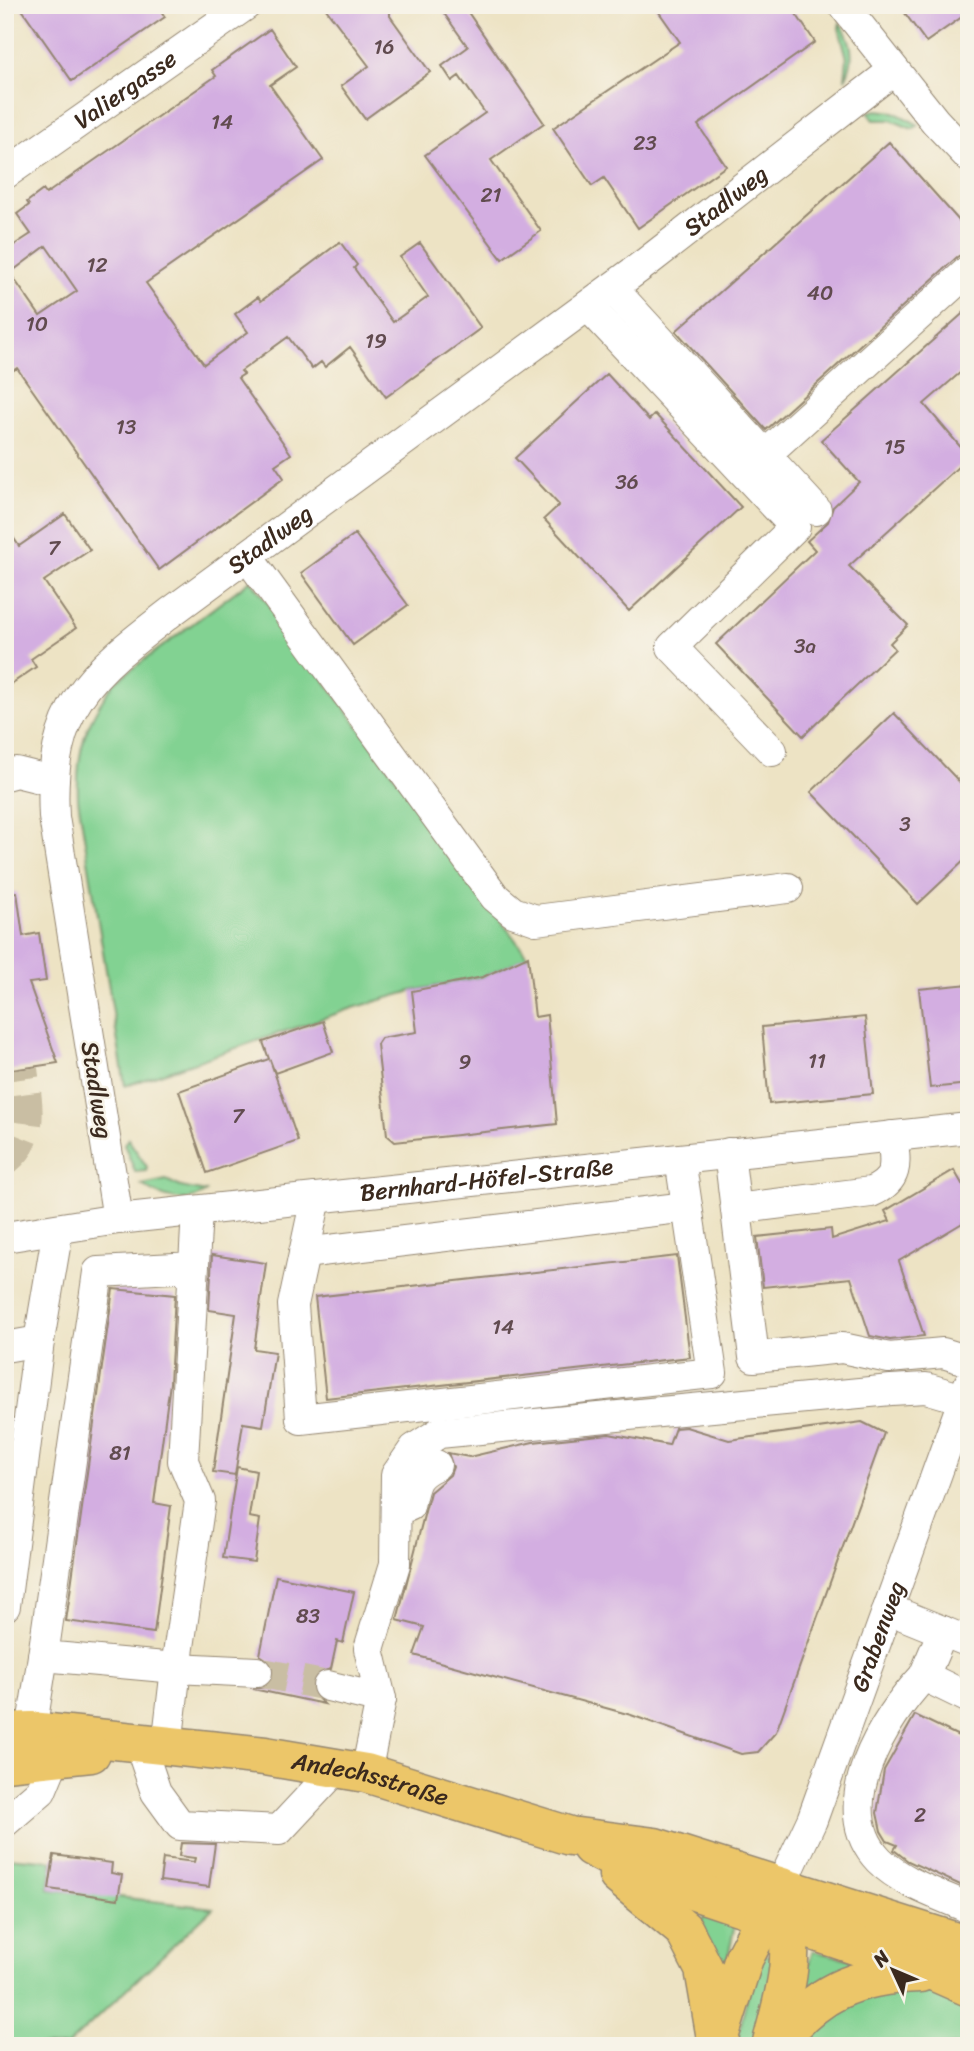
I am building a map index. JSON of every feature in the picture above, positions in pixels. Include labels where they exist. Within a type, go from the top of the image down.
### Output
[{"type":"main road","name":"Andechsstraße","points":[[5,1762],[30,1740],[265,1756],[351,1771],[570,1836],[654,1847],[767,1906]]},
{"type":"main road","name":"Andechsstraße","points":[[570,1836],[638,1872],[767,1906]]},
{"type":"main road","points":[[570,1836],[684,1930],[704,1969],[717,2045]]},
{"type":"main road","points":[[767,1906],[969,1946]]},
{"type":"main road","points":[[767,1906],[952,1979]]},
{"type":"main road","points":[[717,2045],[744,1958],[767,1906]]},
{"type":"main road","points":[[767,1906],[790,1976],[773,2046]]},
{"type":"main road","points":[[773,2046],[820,2000],[849,1983],[883,1974],[952,1979]]},
{"type":"street","name":"Valiergasse","points":[[5,174],[246,5]]},
{"type":"street","points":[[843,5],[894,70],[969,157]]},
{"type":"street","name":"Stadlweg","points":[[118,1219],[54,817],[52,781],[55,754],[63,729],[89,681],[111,658],[612,288],[894,70]]},
{"type":"street","points":[[764,456],[969,270]]},
{"type":"street","points":[[612,288],[816,510]]},
{"type":"street","points":[[588,306],[795,527],[672,647],[772,751]]},
{"type":"street","points":[[247,556],[495,897],[513,912],[536,920],[788,888]]},
{"type":"street","points":[[5,775],[16,772],[52,781]]},
{"type":"street","name":"Bernhard-Höfel-Straße","points":[[5,1237],[118,1219],[969,1128]]},
{"type":"street","points":[[736,1209],[871,1192],[884,1187],[893,1179],[896,1168],[892,1136]]},
{"type":"street","points":[[729,1153],[754,1357],[842,1348],[889,1358],[943,1353],[969,1361]]},
{"type":"street","points":[[316,1198],[293,1306],[300,1419],[712,1373],[680,1159]]},
{"type":"street","points":[[304,1253],[687,1207]]},
{"type":"street","points":[[197,1211],[183,1461],[200,1501],[176,1668],[154,1747],[156,1792],[180,1825],[279,1830],[351,1771],[381,1699],[369,1649],[395,1564],[414,1483],[421,1472],[436,1465]]},
{"type":"street","points":[[5,1606],[39,1341],[58,1228]]},
{"type":"street","points":[[5,1822],[41,1791],[30,1740],[98,1272],[194,1267]]},
{"type":"street","points":[[5,1347],[39,1341]]},
{"type":"street","points":[[395,1564],[396,1475],[414,1449],[439,1433],[891,1390],[926,1388],[966,1392]]},
{"type":"street","name":"Grabenweg","points":[[767,1906],[812,1819],[966,1392]]},
{"type":"street","points":[[888,1609],[956,1636],[899,1703],[859,1790],[860,1829],[880,1861],[897,1874],[969,1908]]},
{"type":"street","points":[[43,1656],[257,1672]]},
{"type":"street","points":[[924,1676],[969,1698]]},
{"type":"street","points":[[328,1686],[381,1699]]},
{"type":"green space","points":[[840,23],[852,50],[851,64],[845,79],[847,58]]},
{"type":"green space","points":[[868,112],[894,112],[919,125],[912,129],[891,120],[874,120]]},
{"type":"green space","points":[[251,580],[528,957],[483,977],[412,991],[353,1008],[125,1086],[78,799],[79,766],[84,737],[96,710],[115,682]]},
{"type":"green space","points":[[128,1139],[147,1167],[146,1171],[135,1172],[124,1144]]},
{"type":"green space","points":[[166,1180],[181,1187],[206,1192],[190,1199],[174,1199],[157,1194],[142,1185]]},
{"type":"green space","points":[[7,1857],[53,1861],[49,1889],[213,1908],[67,2046],[5,2046]]},
{"type":"green space","points":[[707,1912],[735,1924],[725,1972],[697,1927]]},
{"type":"green space","points":[[813,1951],[859,1961],[835,1977],[799,1991]]},
{"type":"green space","points":[[762,1954],[777,1958],[764,2012],[752,2046],[736,2046],[750,1984]]},
{"type":"green space","points":[[903,1982],[969,1998],[969,2046],[794,2046],[818,2018]]},
{"type":"building","points":[[19,5],[157,5],[165,17],[72,81]]},
{"type":"building","points":[[323,5],[390,5],[390,16],[430,72],[365,119],[341,86],[369,66]]},
{"type":"building","points":[[438,5],[463,5],[544,123],[491,160],[541,231],[502,259],[425,155],[485,113],[459,76],[452,81],[442,66],[468,47]]},
{"type":"building","points":[[654,5],[790,5],[815,42],[698,125],[726,166],[638,228],[604,178],[592,186],[553,128],[680,42]]},
{"type":"building","points":[[899,5],[969,5],[969,12],[926,42]]},
{"type":"building","points":[[270,29],[296,67],[270,85],[323,160],[146,283],[204,364],[248,332],[235,314],[258,297],[261,301],[340,242],[357,265],[354,268],[393,322],[428,297],[400,257],[420,243],[481,328],[386,397],[350,347],[325,367],[321,362],[312,369],[288,337],[241,371],[244,374],[238,378],[291,454],[275,465],[284,478],[159,570],[17,368],[5,376],[5,251],[31,234],[17,214],[29,205],[27,202],[43,190],[46,194],[216,76],[212,70]],"holes":[[[46,246],[77,291],[40,316],[10,273]]]},
{"type":"building","points":[[889,142],[969,232],[969,250],[957,257],[766,430],[676,331]]},
{"type":"building","points":[[969,308],[969,365],[924,404],[969,457],[849,566],[908,625],[890,643],[895,649],[803,736],[716,644],[815,550],[807,541],[828,522],[833,507],[859,482],[821,440]]},
{"type":"building","points":[[607,374],[649,420],[655,414],[741,507],[629,611],[544,519],[559,505],[515,458]]},
{"type":"building","points":[[65,514],[90,550],[44,581],[76,628],[31,659],[36,667],[5,688],[5,525],[19,546]]},
{"type":"building","points":[[355,534],[408,605],[353,645],[301,573]]},
{"type":"building","points":[[894,713],[969,792],[969,856],[918,904],[811,792]]},
{"type":"building","points":[[17,892],[23,936],[39,933],[46,981],[29,983],[58,1063],[5,1071],[5,893]]},
{"type":"building","points":[[528,956],[535,1017],[547,1015],[557,1124],[395,1142],[387,1135],[377,1044],[381,1038],[417,1032],[412,991],[483,977]]},
{"type":"building","points":[[969,984],[969,1084],[930,1088],[919,989]]},
{"type":"building","points":[[865,1017],[873,1094],[769,1104],[762,1027]]},
{"type":"building","points":[[323,1021],[333,1052],[275,1073],[270,1060],[298,1141],[207,1173],[179,1091],[269,1059],[263,1042]]},
{"type":"building","points":[[954,1170],[969,1196],[969,1219],[899,1261],[924,1336],[890,1340],[870,1336],[851,1278],[763,1287],[757,1237],[831,1229],[832,1239],[890,1221],[885,1211]]},
{"type":"building","points":[[212,1255],[266,1263],[254,1349],[275,1352],[263,1426],[243,1423],[235,1475],[213,1472],[236,1314],[209,1310]]},
{"type":"building","points":[[677,1256],[690,1357],[326,1398],[315,1297]]},
{"type":"building","points":[[113,1289],[175,1295],[170,1383],[154,1503],[171,1506],[154,1633],[66,1621]]},
{"type":"building","points":[[862,1422],[884,1433],[776,1732],[758,1752],[741,1754],[631,1715],[414,1655],[424,1627],[397,1620],[430,1492],[450,1475],[453,1467],[448,1453],[469,1457],[533,1442],[609,1434],[669,1445],[675,1428],[686,1427],[729,1440]]},
{"type":"building","points":[[237,1467],[256,1471],[249,1517],[260,1519],[254,1562],[223,1558]]},
{"type":"building","points":[[276,1576],[354,1592],[343,1643],[337,1641],[331,1669],[316,1673],[311,1681],[311,1692],[324,1704],[253,1689],[266,1687],[274,1674],[272,1663],[260,1655]]},
{"type":"building","points":[[915,1715],[969,1741],[969,1889],[908,1861],[894,1850],[897,1845],[887,1841],[881,1831],[877,1813],[884,1770]]},
{"type":"building","points":[[181,1843],[215,1844],[209,1887],[160,1881],[163,1858],[194,1862],[195,1858],[179,1856]]},
{"type":"building","points":[[54,1855],[112,1863],[111,1873],[122,1875],[118,1899],[49,1889]]},
{"type":"tunnel","points":[[5,1161],[15,1152],[26,1130],[28,1107],[23,1069]]},
{"type":"tunnel","points":[[257,1672],[328,1686]]}]
